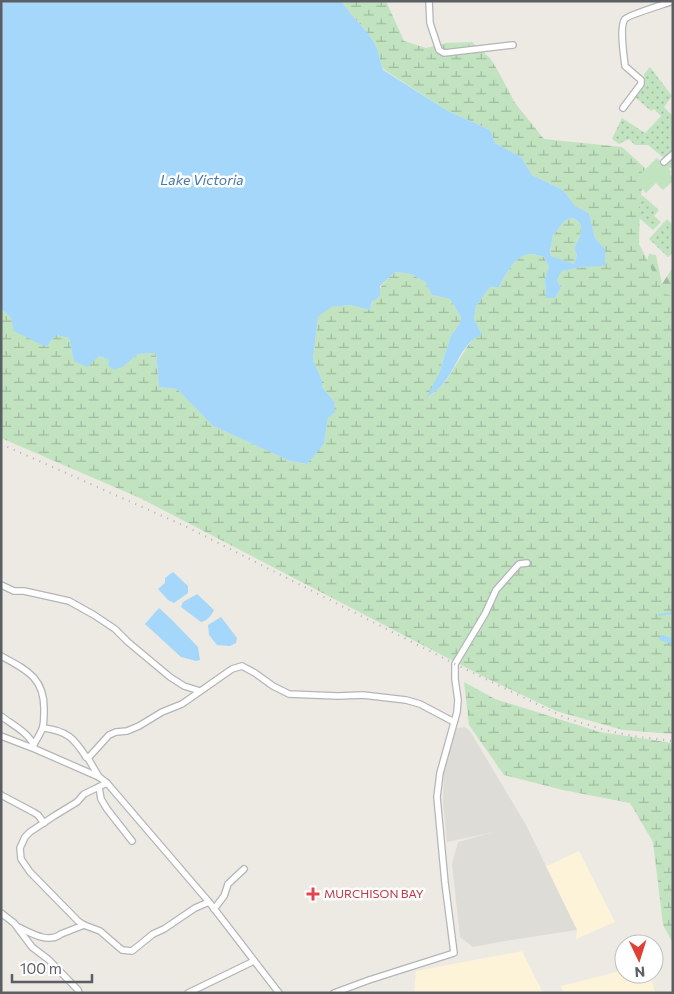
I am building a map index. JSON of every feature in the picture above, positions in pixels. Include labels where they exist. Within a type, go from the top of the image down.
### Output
[{"type":"street","points":[[429,1],[430,23],[439,50],[444,53],[513,46]]},
{"type":"street","points":[[623,108],[642,82],[625,66],[622,26],[624,20],[673,1]]},
{"type":"street","points":[[664,162],[673,154]]},
{"type":"street","points":[[334,993],[454,953],[437,797],[440,773],[458,700],[455,664],[485,614],[496,590],[519,564],[527,563]]},
{"type":"street","points":[[1,585],[14,591],[24,591],[69,601],[115,629],[170,677],[184,686],[200,691]]},
{"type":"street","points":[[1,656],[32,676],[40,686],[44,697],[44,728],[34,746]]},
{"type":"street","points":[[86,757],[90,756],[109,735],[139,726],[162,712],[182,704],[232,669],[242,666],[289,694],[363,695],[406,700],[420,704],[454,722]]},
{"type":"street","points":[[1,716],[5,722],[22,732],[34,746]]},
{"type":"street","points":[[44,728],[56,730],[71,738],[79,746],[99,777]]},
{"type":"street","points":[[1,736],[34,746],[99,777],[107,783],[214,909],[279,993]]},
{"type":"street","points":[[107,783],[84,794],[77,802],[25,837],[20,848],[21,859],[37,880],[78,921],[100,932],[122,950],[132,951],[154,934],[208,902]]},
{"type":"street","points":[[99,787],[101,799],[106,809],[132,841]]},
{"type":"street","points":[[1,795],[38,815],[44,823]]},
{"type":"street","points":[[214,909],[224,896],[228,884],[244,869]]},
{"type":"street","points":[[1,913],[14,922],[32,947],[49,960],[80,993]]},
{"type":"street","points":[[17,927],[45,938],[58,936],[84,925]]},
{"type":"street","points":[[188,993],[254,961]]},
{"type":"shaded area","points":[[465,727],[470,731],[526,825],[577,930],[473,947],[460,937],[452,864],[458,842],[494,832],[447,842],[443,803],[444,765],[453,729]]},
{"type":"shaded area","points":[[579,851],[615,922],[576,939],[577,930],[543,868]]},
{"type":"shaded area","points":[[522,951],[543,993],[414,993],[416,971]]},
{"type":"shaded area","points":[[614,973],[614,984],[653,984],[655,993],[563,993],[561,986]]},
{"type":"green space","points":[[342,1],[386,1],[404,41],[426,48],[446,43],[472,42],[490,58],[515,103],[544,139],[622,147],[645,168],[640,203],[639,244],[663,292],[673,297],[673,734],[623,730],[556,711],[486,678],[140,498],[1,438],[1,310],[46,347],[56,335],[69,338],[74,361],[99,356],[124,366],[138,354],[156,353],[159,387],[177,389],[213,426],[290,461],[306,464],[324,444],[328,418],[334,401],[322,387],[322,380],[313,360],[318,317],[330,307],[350,305],[370,310],[374,298],[386,280],[395,272],[411,274],[425,282],[432,295],[450,299],[461,317],[459,325],[451,335],[439,373],[428,398],[446,381],[475,337],[474,319],[476,306],[490,287],[499,287],[512,266],[521,257],[532,254],[544,257],[549,267],[545,278],[546,298],[555,298],[561,288],[557,280],[562,271],[605,265],[605,249],[595,238],[589,213],[575,206],[563,190],[532,175],[521,157],[495,143],[490,130],[448,111],[383,69],[373,40]]},
{"type":"green space","points":[[650,67],[672,96],[664,107],[673,116],[673,149],[664,158],[648,145],[635,145],[629,139],[619,144],[612,139],[622,118],[645,133],[661,116],[654,109],[651,111],[634,96],[645,84],[644,74]]},
{"type":"green space","points":[[657,158],[664,165],[670,159],[673,162],[673,166],[669,169],[673,181],[663,190],[656,183],[646,193],[637,183],[640,180],[637,177]]},
{"type":"green space","points":[[642,195],[659,210],[654,216],[661,222],[653,230],[625,206],[639,199]]},
{"type":"green space","points":[[571,218],[576,220],[581,227],[580,235],[574,248],[577,255],[574,264],[551,256],[550,251],[553,235],[564,222]]},
{"type":"green space","points":[[667,219],[673,225],[673,253],[668,257],[649,239]]},
{"type":"green space","points":[[649,254],[656,255],[662,284],[673,267],[673,312],[638,290]]},
{"type":"green space","points":[[464,682],[495,699],[600,732],[673,743],[673,943],[663,925],[653,842],[630,803],[563,790],[504,775],[469,725]]},
{"type":"water","name":"Lake Victoria","points":[[1,1],[342,1],[373,40],[383,70],[448,111],[490,130],[495,143],[521,157],[532,175],[563,190],[575,206],[589,213],[595,238],[605,249],[605,266],[583,267],[562,271],[557,280],[561,288],[555,298],[546,298],[545,278],[549,267],[544,257],[532,254],[521,257],[516,261],[499,287],[490,287],[476,306],[474,319],[482,335],[475,338],[465,348],[444,383],[426,399],[439,373],[451,335],[459,325],[461,317],[450,299],[432,295],[425,282],[411,274],[395,272],[380,286],[380,296],[372,302],[370,310],[350,305],[331,307],[318,317],[313,360],[322,380],[322,387],[334,401],[335,412],[328,418],[324,444],[307,464],[290,461],[213,426],[177,389],[159,387],[156,353],[138,354],[124,366],[114,370],[108,366],[109,360],[99,356],[87,367],[74,361],[69,338],[56,335],[46,347],[14,331],[11,318],[1,310]],"holes":[[[571,218],[576,220],[581,227],[581,231],[574,248],[577,255],[574,264],[551,256],[550,251],[553,235],[562,224]]]},
{"type":"water","points":[[173,572],[188,586],[188,593],[174,603],[168,600],[158,589],[165,583],[165,578]]},
{"type":"water","points":[[197,594],[214,610],[209,618],[201,622],[181,607],[183,602]]},
{"type":"water","points":[[159,608],[198,647],[200,660],[196,661],[181,657],[145,624]]},
{"type":"water","points":[[221,617],[237,638],[236,643],[230,646],[217,645],[209,635],[208,625]]},
{"type":"waterway","points":[[659,615],[673,613]]},
{"type":"waterway","points":[[662,638],[673,641]]},
{"type":"railway","points":[[1,444],[187,527],[455,664],[566,718],[632,736],[673,741]]},
{"type":"place","name":"MURCHISON BAY","points":[[313,894]]}]
